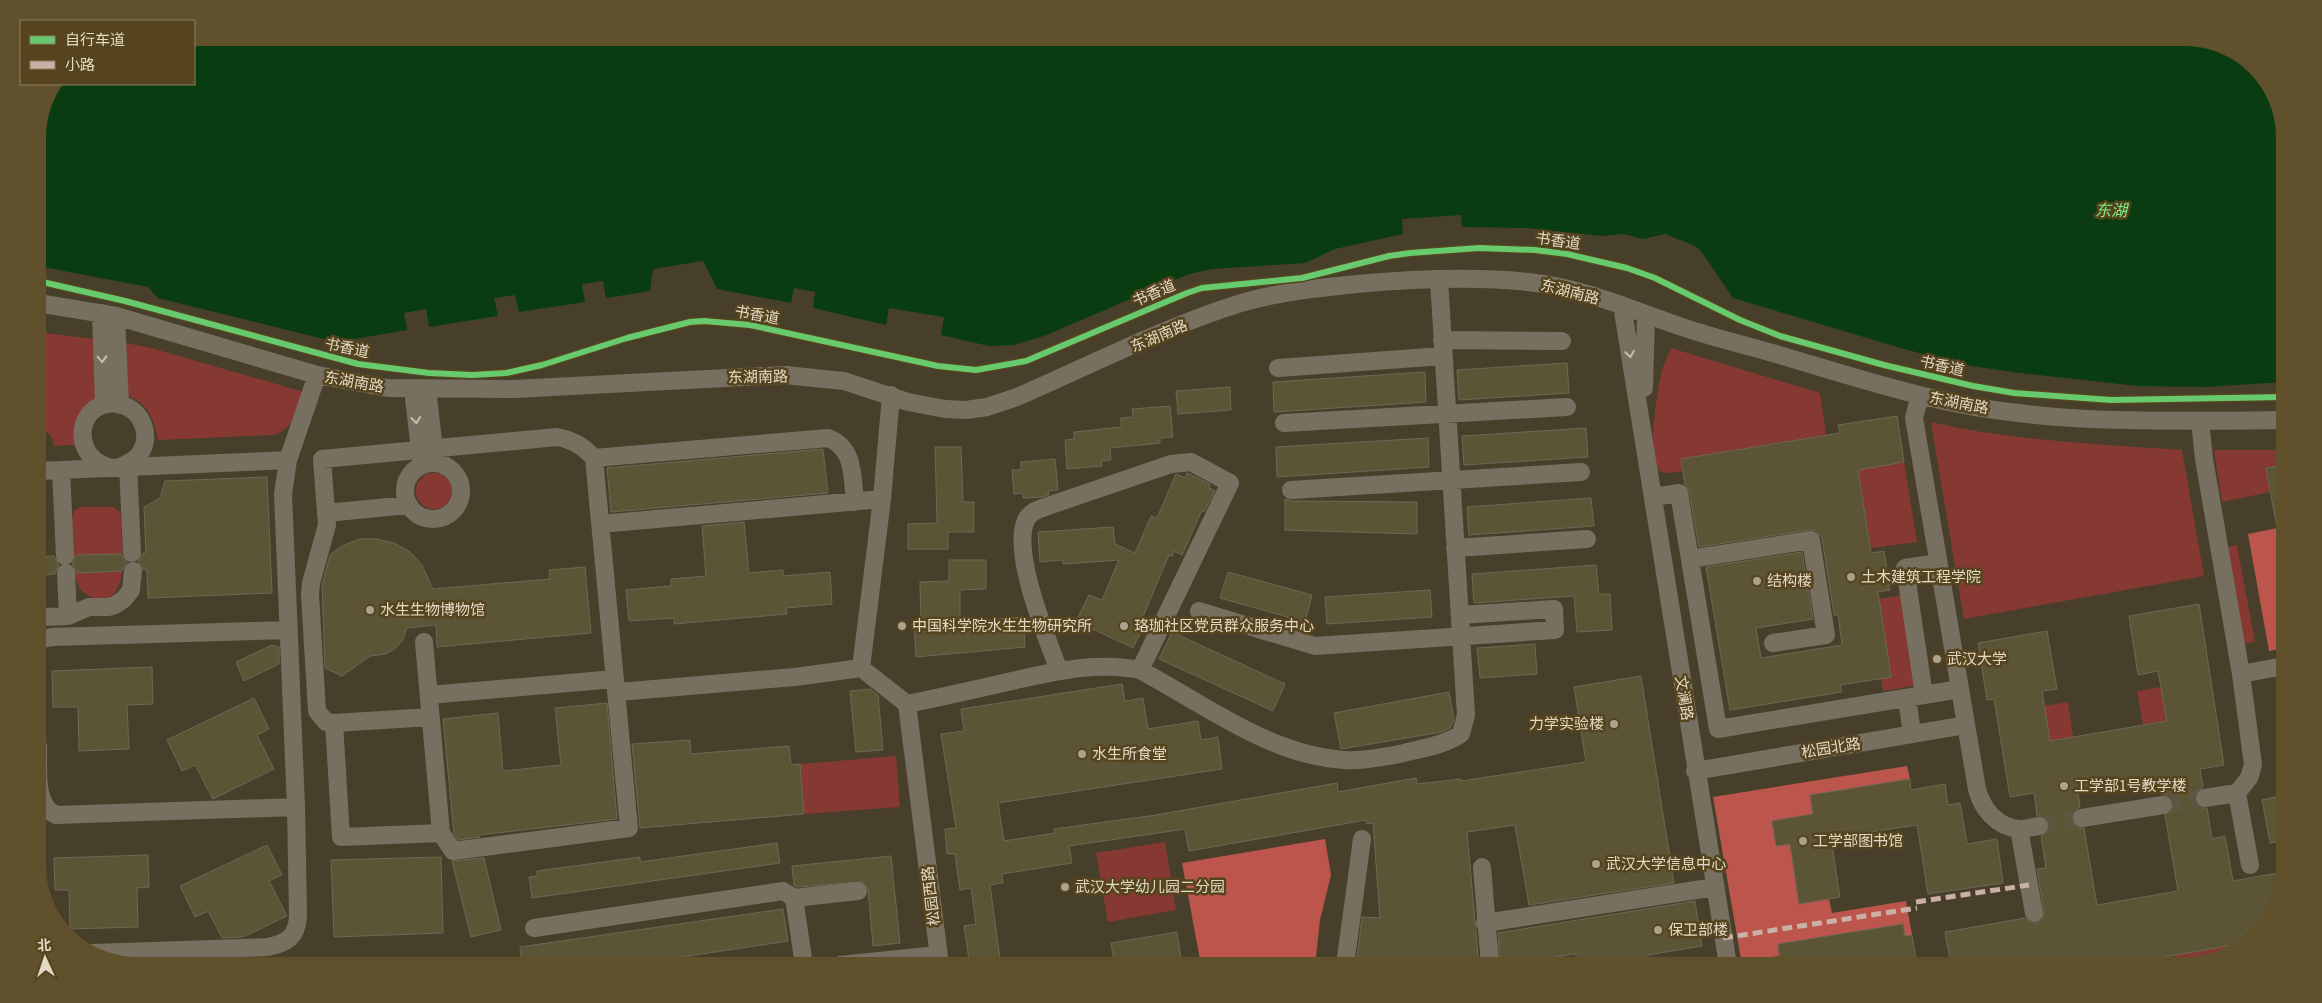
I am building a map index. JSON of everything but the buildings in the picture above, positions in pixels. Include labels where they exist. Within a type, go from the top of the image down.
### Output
[{"type":"street","name":"东湖南路","points":[[46,303],[109,315],[317,375],[362,384],[420,389],[514,389],[785,376],[844,381],[923,406],[966,410],[987,407],[1017,397],[1202,318],[1250,301],[1315,288],[1404,280],[1530,282],[1562,288],[1688,329],[1920,396],[2009,413],[2079,418],[2200,421],[2276,420]]},
{"type":"street","points":[[429,695],[795,677],[861,668],[907,704],[1060,670],[1096,666],[1123,667],[1140,670],[1266,740],[1322,757],[1345,760],[1370,758],[1448,743],[1461,734],[1466,715],[1439,280]]},
{"type":"street","name":"文澜路","points":[[1622,306],[1727,957]]},
{"type":"street","name":"文澜路","points":[[1643,431],[1646,314]]},
{"type":"street","points":[[109,315],[112,405]]},
{"type":"street","points":[[1278,368],[1443,348],[1562,341]]},
{"type":"street","points":[[109,952],[268,947],[289,941],[295,932],[298,916],[296,807],[283,494],[288,460],[317,375]]},
{"type":"street","points":[[420,389],[428,453],[408,480],[406,497],[409,505],[422,517],[431,519],[441,518],[449,514],[456,507],[461,489],[459,480],[446,466],[428,453]]},
{"type":"street","points":[[861,668],[882,499],[891,395]]},
{"type":"street","points":[[1920,396],[1914,418],[1977,789],[1983,807],[1998,821],[2020,829],[2039,826]]},
{"type":"street","points":[[112,405],[130,408],[139,416],[144,425],[146,436],[144,447],[139,456],[122,467],[99,464],[90,458],[84,449],[81,439],[82,428],[94,410],[112,405]]},
{"type":"street","points":[[1284,423],[1567,407]]},
{"type":"street","points":[[2200,421],[2204,459],[2241,674],[2253,765],[2249,778],[2237,793],[2205,798]]},
{"type":"street","points":[[424,642],[431,716],[441,833],[453,851],[629,828],[594,458],[575,442],[557,438],[428,453],[322,459],[327,525],[311,583],[310,594],[317,711],[326,722],[334,723],[431,716]]},
{"type":"street","points":[[594,458],[828,438],[841,444],[848,454],[855,502]]},
{"type":"street","points":[[46,471],[288,460]]},
{"type":"street","points":[[1060,670],[1032,594],[1025,566],[1024,527],[1027,519],[1032,512],[1054,504],[1171,464],[1191,462],[1230,483],[1140,670]]},
{"type":"street","points":[[46,617],[68,616],[89,607],[108,607],[124,599],[132,587],[132,562],[122,467]]},
{"type":"street","points":[[61,470],[65,556]]},
{"type":"street","points":[[1291,490],[1581,472]]},
{"type":"street","points":[[1652,497],[1679,493],[1718,729],[1960,689]]},
{"type":"street","points":[[600,524],[882,499]]},
{"type":"street","points":[[326,513],[409,505]]},
{"type":"street","points":[[1455,548],[1587,539]]},
{"type":"street","points":[[1690,559],[1811,540],[1826,635],[1773,643]]},
{"type":"street","points":[[1924,695],[1905,568],[1938,563]]},
{"type":"street","points":[[68,616],[66,577],[74,599],[89,607]]},
{"type":"street","points":[[1199,611],[1315,646],[1555,630],[1554,609],[1460,615]]},
{"type":"street","points":[[46,639],[289,630]]},
{"type":"street","points":[[2241,674],[2276,667]]},
{"type":"street","points":[[1907,698],[1912,734]]},
{"type":"street","name":"松园西路","points":[[907,704],[939,957]]},
{"type":"street","points":[[334,723],[341,837],[441,833]]},
{"type":"street","name":"松园北路","points":[[1696,771],[1966,725]]},
{"type":"street","points":[[2237,793],[2250,865]]},
{"type":"street","points":[[2082,818],[2163,805]]},
{"type":"street","points":[[46,809],[56,815],[296,807]]},
{"type":"street","points":[[2020,829],[2034,913]]},
{"type":"street","points":[[1346,957],[1362,839]]},
{"type":"street","points":[[1482,867],[1489,957]]},
{"type":"street","points":[[1485,923],[1715,887]]},
{"type":"street","points":[[534,928],[783,891],[794,898],[858,891]]},
{"type":"street","points":[[794,898],[803,957]]},
{"type":"shaded area","points":[[46,333],[94,339],[97,401],[76,432],[75,445],[54,446],[50,434],[46,432]]},
{"type":"shaded area","points":[[126,343],[151,348],[304,392],[297,412],[290,424],[274,435],[158,440],[155,425],[146,408],[128,396]]},
{"type":"shaded area","points":[[1671,348],[1820,393],[1826,435],[1681,459],[1683,471],[1668,473],[1660,471],[1656,464],[1654,453],[1654,424],[1661,374]]},
{"type":"shaded area","points":[[1931,422],[2024,438],[2182,450],[2204,576],[1964,619]]},
{"type":"shaded area","points":[[2214,450],[2276,450],[2276,466],[2266,468],[2270,492],[2222,502]]},
{"type":"shaded area","points":[[1904,462],[1917,542],[1871,548],[1858,470]]},
{"type":"shaded area","points":[[434,473],[447,478],[452,491],[447,504],[434,509],[421,504],[416,491],[421,478]]},
{"type":"shaded area","points":[[80,507],[113,507],[120,512],[122,571],[117,589],[112,595],[105,598],[94,598],[85,594],[74,573],[72,518],[74,511]]},
{"type":"shaded area","points":[[2276,528],[2276,650],[2269,651],[2248,534]]},
{"type":"shaded area","points":[[2237,545],[2255,642],[2243,644],[2226,547]]},
{"type":"shaded area","points":[[1902,595],[1918,685],[1883,691],[1881,678],[1891,676],[1879,599]]},
{"type":"shaded area","points":[[2161,687],[2167,721],[2143,725],[2137,691]]},
{"type":"shaded area","points":[[2068,702],[2073,737],[2050,741],[2044,706]]},
{"type":"shaded area","points":[[896,756],[900,807],[804,814],[800,764]]},
{"type":"shaded area","points":[[1907,766],[1910,779],[1811,795],[1813,814],[1772,821],[1776,846],[1790,844],[1799,903],[1829,899],[1832,913],[1906,901],[1912,935],[1905,936],[1903,924],[1778,944],[1779,956],[1741,957],[1713,797]]},
{"type":"shaded area","points":[[1325,839],[1331,875],[1320,920],[1316,957],[1200,957],[1182,863]]},
{"type":"shaded area","points":[[1165,842],[1176,910],[1108,922],[1096,853]]},
{"type":"shaded area","points":[[2229,946],[2208,954],[2197,956],[2175,957],[2175,955]]},
{"type":"water","name":"东湖","points":[[195,46],[2191,46],[2208,49],[2230,58],[2253,77],[2271,108],[2276,131],[2276,383],[2205,387],[2138,386],[1966,365],[1904,349],[1733,298],[1701,251],[1695,246],[1665,234],[1643,239],[1624,234],[1602,236],[1527,228],[1462,227],[1461,215],[1402,219],[1403,234],[1335,249],[1305,263],[1212,269],[1189,274],[1044,336],[1014,345],[989,346],[941,335],[944,317],[889,308],[886,325],[813,308],[815,292],[794,288],[791,303],[717,289],[703,261],[653,269],[650,291],[606,298],[603,281],[582,284],[585,302],[519,312],[515,295],[494,298],[498,316],[429,327],[426,309],[404,313],[407,330],[336,342],[158,298],[148,287],[46,268],[46,131],[49,114],[63,85],[195,85]]},
{"type":"tunnel","points":[[2163,805],[2205,798]]},
{"type":"tunnel","points":[[2039,826],[2082,818]]},
{"type":"marked path","points":[[1916,902],[2029,885]]},
{"type":"marked path","points":[[1723,938],[1917,908]]},
{"type":"cycle path","name":"书香道","points":[[46,283],[125,301],[358,364],[429,373],[472,375],[506,373],[542,365],[627,338],[690,322],[704,321],[750,325],[938,366],[976,370],[1026,361],[1202,288],[1302,278],[1389,256],[1410,253],[1479,248],[1535,250],[1567,254],[1627,268],[1655,278],[1740,320],[1780,336],[1884,365],[1973,386],[2014,393],[2111,400],[2276,397]]},
{"type":"place","name":"土木建筑工程学院","points":[[1851,577]]},
{"type":"place","name":"结构楼","points":[[1757,581]]},
{"type":"place","name":"水生生物博物馆","points":[[370,610]]},
{"type":"place","name":"中国科学院水生生物研究所","points":[[902,626]]},
{"type":"place","name":"珞珈社区党员群众服务中心","points":[[1124,626]]},
{"type":"place","name":"武汉大学","points":[[1937,659]]},
{"type":"place","name":"力学实验楼","points":[[1614,724]]},
{"type":"place","name":"水生所食堂","points":[[1082,754]]},
{"type":"place","name":"工学部1号教学楼","points":[[2064,786]]},
{"type":"place","name":"工学部图书馆","points":[[1803,841]]},
{"type":"place","name":"武汉大学信息中心","points":[[1596,864]]},
{"type":"place","name":"武汉大学幼儿园二分园","points":[[1065,887]]},
{"type":"place","name":"保卫部楼","points":[[1658,930]]}]
